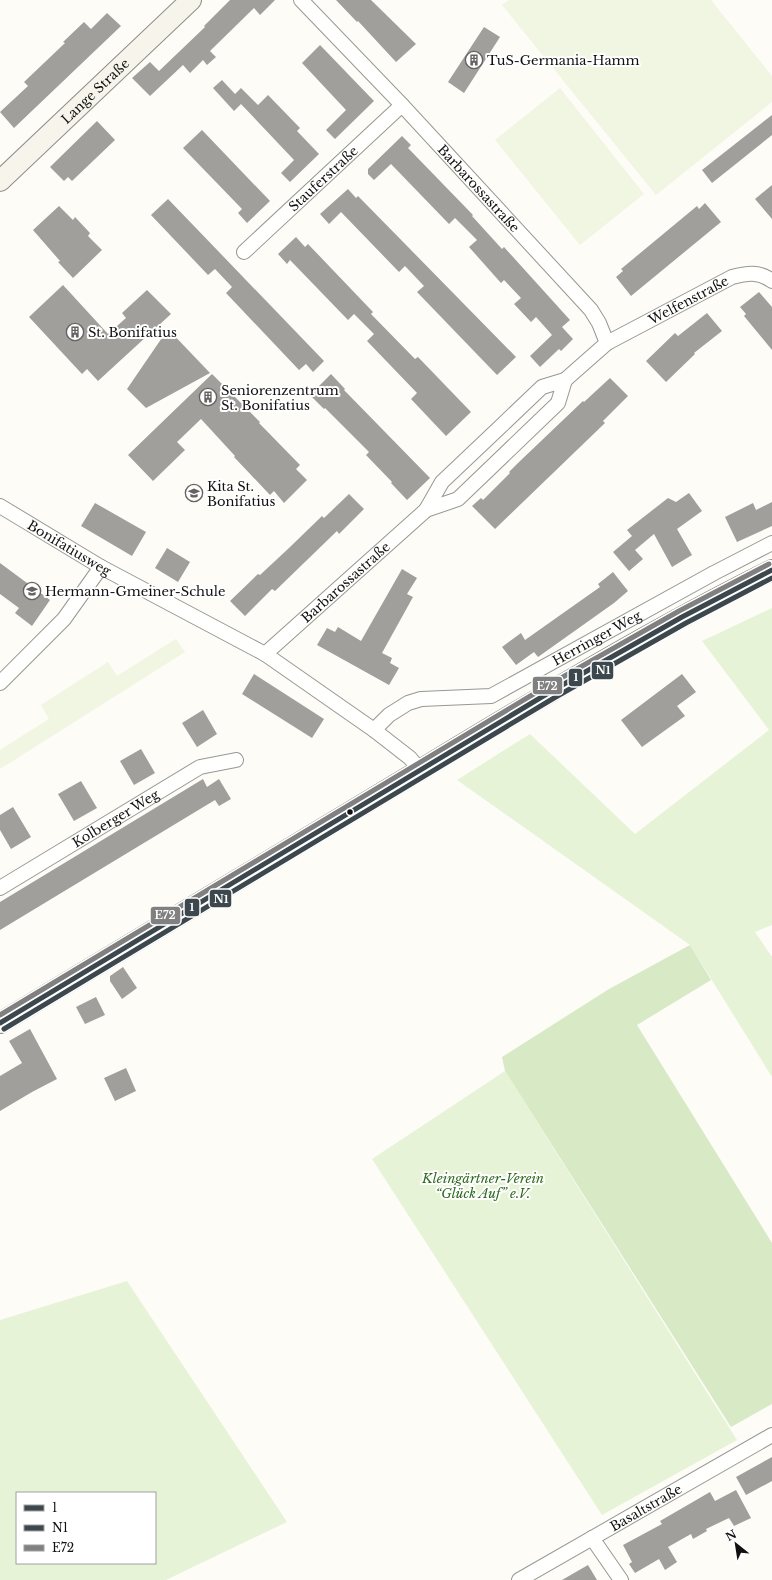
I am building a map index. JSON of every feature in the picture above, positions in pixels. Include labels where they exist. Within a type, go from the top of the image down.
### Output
[{"type":"main road","name":"Lange Straße","points":[[0,181],[191,0]]},
{"type":"main road","name":"Herringer Weg","points":[[0,1023],[512,714],[636,641],[707,602],[772,570]]},
{"type":"street","name":"Barbarossastraße","points":[[265,654],[426,510],[442,482],[542,387],[565,380],[607,343],[592,310],[302,0]]},
{"type":"street","name":"Stauferstraße","points":[[244,252],[402,106]]},
{"type":"street","name":"Welfenstraße","points":[[607,343],[732,277],[754,273],[763,275],[772,281]]},
{"type":"street","name":"Barbarossastraße","points":[[426,510],[458,499],[558,403],[565,380]]},
{"type":"street","name":"Bonifatiusweg","points":[[0,506],[101,567],[265,654],[374,730],[410,758],[420,770]]},
{"type":"street","name":"Herringer Weg","points":[[374,730],[388,715],[408,703],[421,699],[491,696],[714,573],[772,543]]},
{"type":"street","points":[[0,683],[64,620],[101,567]]},
{"type":"street","name":"Kolberger Weg","points":[[0,888],[200,767],[236,760]]},
{"type":"street","name":"Basaltstraße","points":[[519,1580],[772,1435]]},
{"type":"street","points":[[592,1538],[621,1580]]},
{"type":"green space","points":[[509,0],[711,0],[772,76],[772,102],[656,195],[502,5]]},
{"type":"green space","points":[[560,88],[644,194],[580,245],[495,140]]},
{"type":"green space","points":[[772,608],[772,925],[755,932],[772,957],[772,1077],[690,945],[457,780],[530,734],[635,834],[769,730],[702,641]]},
{"type":"green space","points":[[176,639],[185,652],[0,769],[0,750],[49,719],[41,705],[108,662],[117,676]]},
{"type":"green space","points":[[690,945],[711,980],[637,1025],[772,1243],[772,1404],[731,1427],[505,1071],[502,1057],[609,989]]},
{"type":"green space","name":"Kleingärtner-Verein “Glück Auf” e.V.","points":[[505,1071],[737,1440],[602,1515],[372,1159]]},
{"type":"green space","points":[[127,1281],[287,1522],[166,1580],[0,1580],[0,1320]]},
{"type":"building","points":[[230,0],[275,0],[260,15],[254,8],[210,51],[216,57],[207,65],[203,60],[190,73],[183,65],[150,96],[132,78],[150,62],[159,71],[205,27],[204,26]]},
{"type":"building","points":[[336,0],[371,0],[416,44],[396,62],[358,21],[357,22]]},
{"type":"building","points":[[107,13],[121,26],[14,128],[0,112],[28,86],[24,82],[65,43],[63,42],[84,22],[91,29]]},
{"type":"building","name":"TuS-Germania-Hamm","points":[[484,27],[500,37],[464,93],[448,82]]},
{"type":"building","points":[[320,45],[374,101],[335,139],[326,130],[346,110],[302,63]]},
{"type":"building","points":[[222,80],[235,94],[241,88],[258,105],[268,95],[300,128],[297,131],[319,154],[290,182],[281,173],[294,160],[241,104],[234,111],[213,88]]},
{"type":"building","points":[[772,115],[772,135],[712,183],[702,170]]},
{"type":"building","points":[[97,121],[115,140],[72,181],[68,177],[64,181],[50,167]]},
{"type":"building","points":[[202,130],[270,201],[247,223],[238,213],[242,209],[183,148]]},
{"type":"building","points":[[402,136],[411,145],[408,148],[473,215],[472,216],[502,249],[504,247],[570,320],[562,327],[573,339],[561,351],[559,349],[540,367],[530,356],[552,335],[536,317],[531,322],[514,304],[521,298],[504,280],[501,283],[469,247],[477,240],[455,218],[449,224],[391,164],[374,180],[368,174],[368,169]]},
{"type":"building","points":[[772,185],[772,219],[755,199]]},
{"type":"building","points":[[348,189],[356,198],[358,196],[516,357],[497,375],[417,292],[424,286],[405,266],[399,272],[341,212],[329,224],[320,214]]},
{"type":"building","points":[[168,199],[324,361],[313,372],[306,364],[299,370],[226,293],[232,287],[215,269],[208,275],[151,215]]},
{"type":"building","points":[[705,203],[721,222],[631,296],[616,277],[623,271],[621,269],[697,206],[699,209]]},
{"type":"building","points":[[59,206],[73,220],[75,217],[90,233],[88,236],[102,250],[73,278],[58,262],[60,261],[33,230]]},
{"type":"building","points":[[296,237],[305,247],[308,244],[373,312],[371,314],[415,359],[418,357],[471,412],[446,436],[411,399],[417,393],[367,341],[374,334],[354,314],[348,320],[290,260],[287,264],[278,254]]},
{"type":"building","name":"St. Bonifatius","points":[[63,285],[108,334],[126,318],[122,313],[147,290],[171,314],[98,381],[87,369],[82,374],[29,317]]},
{"type":"building","points":[[759,292],[772,307],[772,350],[744,316],[746,314],[740,307]]},
{"type":"building","points":[[707,313],[722,331],[694,353],[695,354],[666,382],[646,361],[675,333],[678,336]]},
{"type":"building","points":[[168,329],[210,373],[146,408],[127,389]]},
{"type":"building","points":[[212,374],[300,465],[296,469],[307,480],[284,503],[274,491],[270,495],[201,419],[177,442],[185,450],[153,481],[128,455]]},
{"type":"building","points":[[331,374],[345,389],[344,390],[430,478],[407,500],[366,455],[369,452],[310,395]]},
{"type":"building","points":[[610,378],[628,396],[603,421],[605,423],[495,529],[472,506],[481,498],[483,500],[518,463],[583,401],[584,402]]},
{"type":"building","points":[[689,493],[702,511],[677,529],[692,555],[672,567],[654,534],[635,550],[643,559],[629,571],[613,552],[632,536],[627,530],[668,498],[676,502]]},
{"type":"building","points":[[349,494],[364,509],[339,534],[337,531],[275,591],[272,589],[245,616],[230,601],[258,574],[260,575],[322,516],[324,518]]},
{"type":"building","points":[[772,502],[772,526],[737,542],[725,517],[753,503],[756,510]]},
{"type":"building","points":[[95,503],[146,532],[132,556],[81,526]]},
{"type":"building","points":[[167,548],[190,562],[178,582],[155,568]]},
{"type":"building","points":[[0,563],[50,600],[32,626],[15,613],[19,608],[0,594]]},
{"type":"building","points":[[402,569],[417,578],[407,594],[413,597],[382,653],[392,658],[390,663],[399,668],[389,685],[317,645],[327,628],[335,632],[338,627],[361,641]]},
{"type":"building","points":[[613,572],[628,591],[614,603],[538,657],[534,652],[516,665],[502,647],[521,633],[525,640],[600,587],[598,584]]},
{"type":"building","points":[[254,674],[324,719],[312,738],[242,694]]},
{"type":"building","points":[[682,674],[696,692],[677,706],[685,716],[642,747],[621,720]]},
{"type":"building","points":[[203,710],[217,734],[197,747],[182,723]]},
{"type":"building","points":[[141,749],[155,773],[134,785],[120,761]]},
{"type":"building","points":[[203,779],[207,787],[219,779],[231,799],[219,806],[215,800],[0,930],[0,902]]},
{"type":"building","points":[[81,781],[97,808],[74,821],[58,794]]},
{"type":"building","points":[[13,807],[31,837],[11,849],[0,830],[0,815]]},
{"type":"building","points":[[123,967],[137,988],[122,999],[110,981],[110,976]]},
{"type":"building","points":[[96,997],[105,1015],[85,1024],[76,1007]]},
{"type":"building","points":[[30,1029],[57,1079],[0,1111],[0,1076],[22,1063],[9,1041]]},
{"type":"building","points":[[126,1068],[136,1091],[115,1101],[104,1078]]},
{"type":"building","points":[[772,1457],[772,1481],[746,1495],[736,1477]]},
{"type":"building","points":[[736,1490],[751,1518],[734,1526],[729,1518],[706,1529],[707,1531],[693,1539],[691,1534],[668,1547],[677,1562],[665,1570],[659,1559],[635,1573],[629,1564],[632,1562],[623,1545],[662,1524],[660,1521],[710,1492],[715,1501]]},
{"type":"building","points":[[588,1565],[597,1580],[562,1580]]},
{"type":"transit line","name":"E72","points":[[0,1015],[547,686],[679,611],[769,564]]},
{"type":"transit line","name":"1","points":[[0,1023],[550,692],[682,617],[772,570]]},
{"type":"transit line","name":"N1","points":[[4,1029],[554,698],[686,623],[772,578]]},
{"type":"place","name":"TuS-Germania-Hamm","points":[[474,60]]},
{"type":"place","name":"St. Bonifatius","points":[[75,332]]},
{"type":"place","name":"Seniorenzentrum St. Bonifatius","points":[[208,397]]},
{"type":"place","name":"Kita St. Bonifatius","points":[[194,493]]},
{"type":"place","name":"Hermann-Gmeiner-Schule","points":[[32,591]]}]
